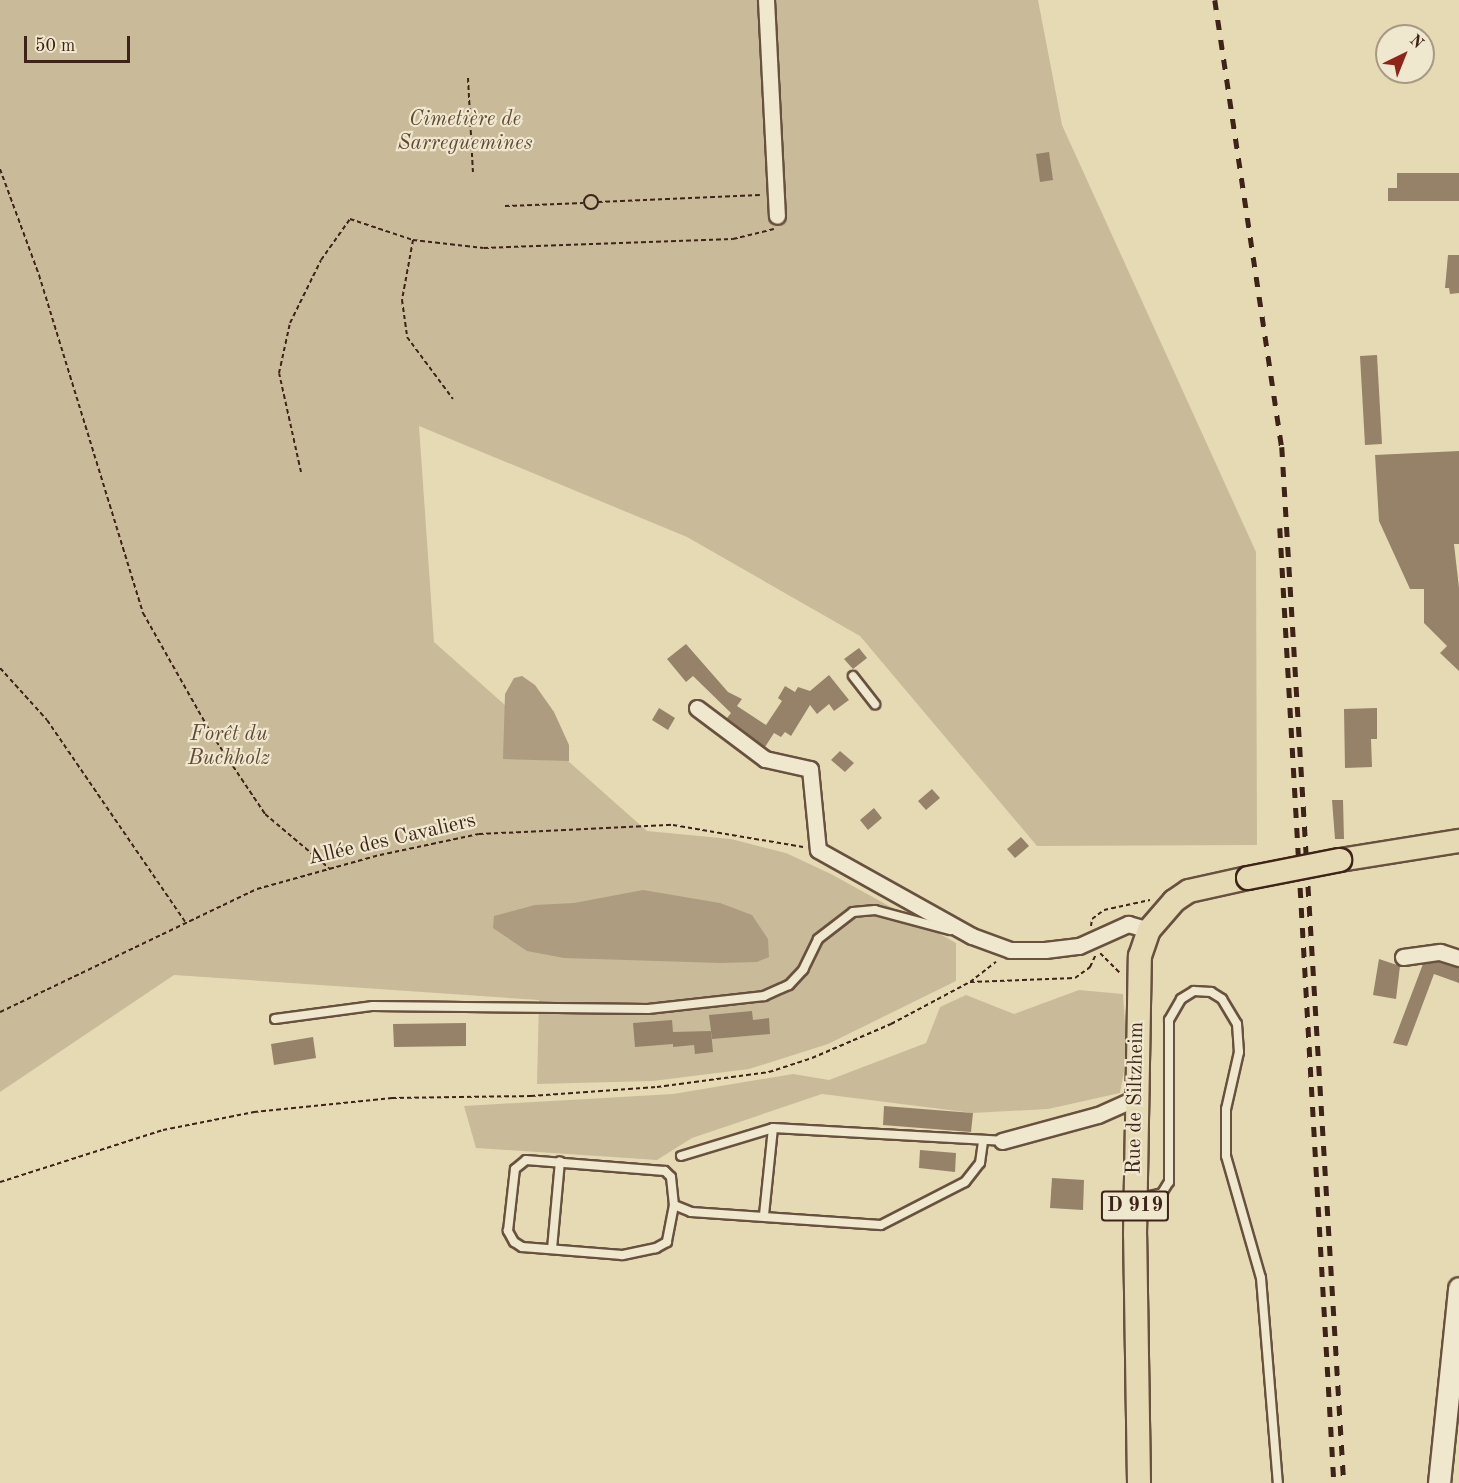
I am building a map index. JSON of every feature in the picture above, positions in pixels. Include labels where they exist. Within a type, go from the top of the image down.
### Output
[{"type":"main road","name":"D 919","points":[[1149,930],[1164,910],[1189,891],[1340,860],[1459,841]]},
{"type":"main road","name":"Rue de Siltzheim","points":[[1139,1483],[1135,1199],[1137,992],[1140,956],[1149,930]]},
{"type":"street","points":[[766,0],[777,216]]},
{"type":"street","points":[[697,708],[765,759],[810,769],[818,850],[972,936],[1010,950],[1060,950],[1097,946],[1128,924],[1149,930]]},
{"type":"street","points":[[1403,957],[1440,952],[1459,958]]},
{"type":"street","points":[[1002,1141],[1098,1115],[1136,1098]]},
{"type":"street","points":[[1439,1483],[1459,1288]]},
{"type":"lane","points":[[853,676],[875,704]]},
{"type":"lane","points":[[275,1019],[373,1006],[648,1009],[764,996],[789,985],[802,970],[818,939],[853,912],[875,910],[972,936]]},
{"type":"lane","points":[[1135,1199],[1162,1193],[1169,1182],[1169,1020],[1188,995],[1194,991],[1211,992],[1221,999],[1237,1024],[1239,1052],[1226,1109],[1226,1156],[1261,1278],[1278,1483]]},
{"type":"lane","points":[[681,1156],[773,1128],[1002,1141]]},
{"type":"lane","points":[[764,1215],[773,1128]]},
{"type":"lane","points":[[674,1205],[692,1212],[764,1215],[881,1225],[965,1182],[980,1163],[983,1141]]},
{"type":"lane","points":[[534,1159],[560,1161],[665,1171],[671,1177],[674,1205],[671,1233],[663,1245],[622,1255],[522,1247],[508,1231],[519,1163],[534,1159]]},
{"type":"lane","points":[[552,1249],[560,1161]]},
{"type":"path","points":[[468,78],[473,173]]},
{"type":"path","points":[[0,169],[39,275],[143,613],[212,735],[265,814],[329,868]]},
{"type":"path","points":[[583,203],[590,195],[598,202],[776,194]]},
{"type":"path","points":[[505,206],[583,203],[591,210],[598,202]]},
{"type":"path","points":[[301,472],[279,372],[290,323],[321,260],[350,219],[413,240],[484,248],[733,239],[772,231],[777,216]]},
{"type":"path","points":[[413,240],[402,300],[407,337],[453,399]]},
{"type":"path","points":[[0,668],[47,720],[186,923]]},
{"type":"path","name":"Allée des Cavaliers","points":[[0,1012],[257,889],[329,868],[479,834],[673,825],[818,850]]},
{"type":"path","points":[[970,982],[1075,978],[1090,967],[1097,946]]},
{"type":"path","points":[[1097,946],[1137,992]]},
{"type":"path","points":[[0,1182],[152,1133],[254,1112],[392,1098],[531,1096],[657,1087],[769,1072],[850,1043],[970,982],[1010,950]]},
{"type":"green space","points":[[0,0],[1038,0],[1062,125],[1256,552],[1257,845],[1037,846],[860,636],[687,537],[419,426],[434,642],[647,831],[731,839],[786,853],[831,874],[956,943],[956,981],[828,1044],[749,1069],[653,1081],[537,1084],[539,1000],[174,975],[0,1092]]},
{"type":"green space","points":[[1079,990],[1123,994],[1127,1055],[1120,1093],[1048,1109],[973,1113],[822,1094],[692,1138],[657,1160],[476,1148],[464,1106],[673,1094],[793,1074],[829,1080],[926,1043],[940,1007],[966,995],[1014,1014]]},
{"type":"shaded area","points":[[522,676],[535,685],[554,712],[569,745],[569,761],[503,759],[505,694],[514,678]]},
{"type":"shaded area","points":[[643,890],[720,903],[752,915],[768,939],[769,957],[757,962],[720,963],[564,958],[527,951],[493,928],[494,916],[535,905],[574,903]]},
{"type":"building","points":[[1049,152],[1053,180],[1040,182],[1036,154]]},
{"type":"building","points":[[1397,173],[1459,173],[1459,201],[1388,201],[1388,188],[1397,188]]},
{"type":"building","points":[[1448,255],[1459,255],[1459,293],[1450,294],[1449,288],[1445,288]]},
{"type":"building","points":[[1377,355],[1382,444],[1365,445],[1360,356]]},
{"type":"building","points":[[1459,451],[1459,544],[1454,544],[1459,588],[1459,671],[1440,653],[1447,646],[1424,623],[1424,589],[1410,589],[1379,521],[1375,455]]},
{"type":"building","points":[[686,644],[728,692],[742,699],[737,706],[766,725],[782,701],[778,698],[785,686],[795,692],[798,687],[810,691],[829,675],[849,700],[834,711],[829,704],[817,714],[810,705],[791,736],[785,732],[781,737],[774,733],[765,747],[727,718],[731,713],[693,676],[686,682],[667,659]]},
{"type":"building","points":[[859,648],[867,658],[853,669],[844,659]]},
{"type":"building","points":[[659,708],[675,718],[668,730],[652,720]]},
{"type":"building","points":[[1377,708],[1377,739],[1371,739],[1372,767],[1345,768],[1344,709]]},
{"type":"building","points":[[840,751],[854,763],[845,772],[831,760]]},
{"type":"building","points":[[932,789],[940,798],[926,810],[918,801]]},
{"type":"building","points":[[1332,800],[1343,800],[1344,839],[1335,839]]},
{"type":"building","points":[[874,808],[882,818],[868,830],[860,820]]},
{"type":"building","points":[[1021,837],[1029,846],[1015,858],[1007,849]]},
{"type":"building","points":[[1379,959],[1400,966],[1396,999],[1373,995]]},
{"type":"building","points":[[1437,962],[1459,968],[1459,983],[1434,974],[1407,1046],[1393,1043],[1423,964]]},
{"type":"building","points":[[752,1011],[753,1020],[769,1018],[770,1034],[712,1039],[709,1015]]},
{"type":"building","points":[[672,1020],[673,1032],[711,1031],[713,1052],[695,1054],[694,1045],[635,1047],[633,1023]]},
{"type":"building","points":[[466,1023],[466,1046],[394,1047],[393,1024]]},
{"type":"building","points":[[313,1037],[316,1058],[274,1065],[271,1044]]},
{"type":"building","points":[[884,1106],[973,1113],[971,1132],[883,1125]]},
{"type":"building","points":[[920,1150],[956,1153],[955,1172],[919,1168]]},
{"type":"building","points":[[1052,1178],[1084,1180],[1083,1210],[1050,1208]]},
{"type":"railway","points":[[1215,0],[1282,447],[1344,1483]]},
{"type":"railway","points":[[1280,528],[1334,1483]]},
{"type":"park label","name":"Cimetière de Sarreguemines","points":[[465,132]]},
{"type":"park label","name":"Forêt du Buchholz","points":[[229,747]]}]
